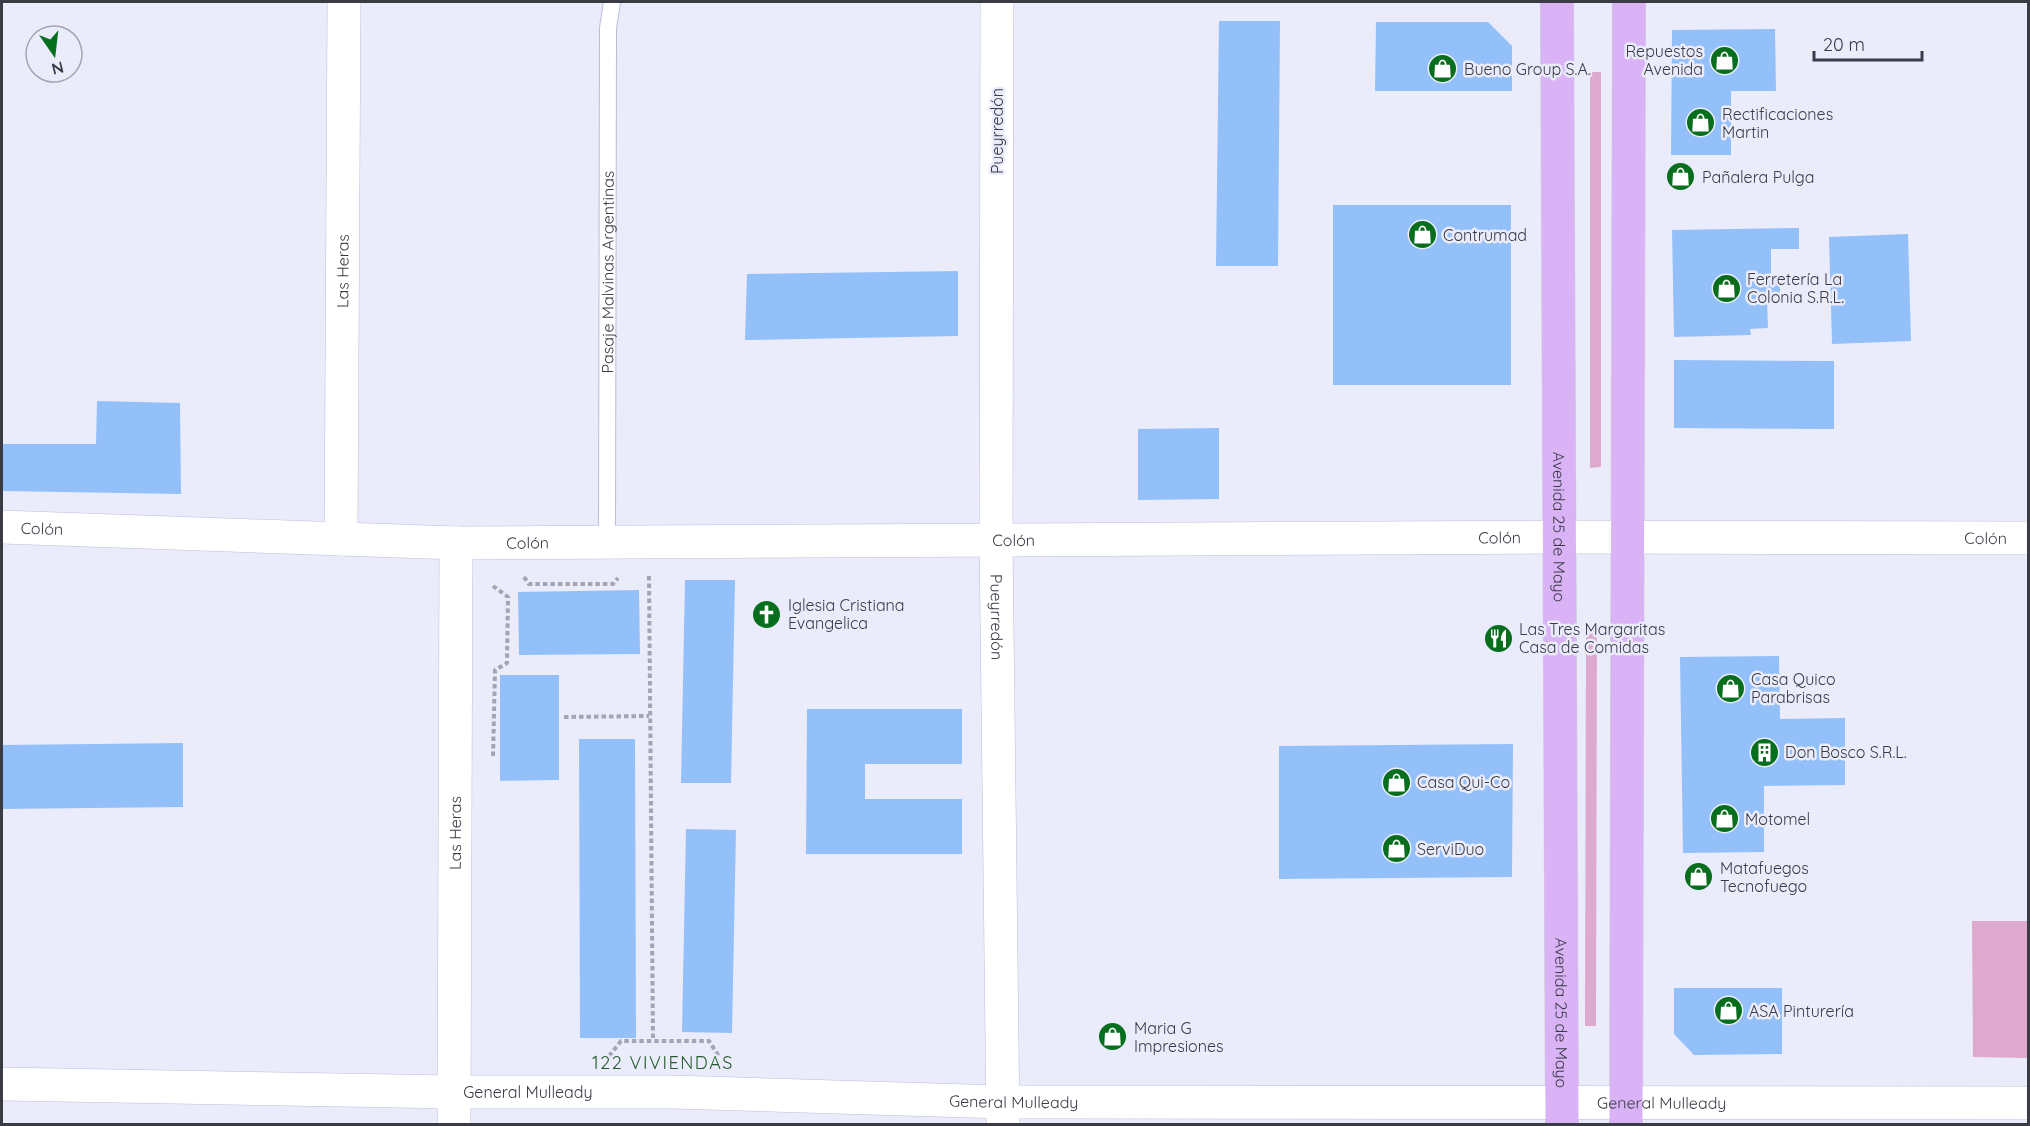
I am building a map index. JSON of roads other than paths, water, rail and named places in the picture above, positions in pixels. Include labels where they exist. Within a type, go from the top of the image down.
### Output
[{"type":"main road","name":"Avenida 25 de Mayo","points":[[1557,2],[1562,1113]]},
{"type":"main road","points":[[1626,1113],[1629,2]]},
{"type":"street","name":"Las Heras","points":[[341,539],[344,2]]},
{"type":"street","name":"Pueyrredón","points":[[997,2],[996,540],[1003,1113]]},
{"type":"street","name":"Colón","points":[[2,527],[456,543],[1560,537],[2028,538]]},
{"type":"street","name":"Las Heras","points":[[454,1125],[456,543]]},
{"type":"street","name":"General Mulleady","points":[[2,1084],[454,1092],[673,1092],[1003,1113],[1626,1113],[2028,1103]]},
{"type":"lane","name":"Pasaje Malvinas Argentinas","points":[[607,542],[608,40],[612,2]]},
{"type":"place","name":"Repuestos Avenida","points":[[1724,60]]},
{"type":"place","name":"Bueno Group S.A.","points":[[1443,69]]},
{"type":"place","name":"Rectificaciones Martin","points":[[1701,123]]},
{"type":"place","name":"Pañalera Pulga","points":[[1681,177]]},
{"type":"place","name":"Contrumad","points":[[1422,235]]},
{"type":"place","name":"Ferretería La Colonia S.R.L.","points":[[1726,288]]},
{"type":"place","name":"Iglesia Cristiana Evangelica","points":[[767,614]]},
{"type":"place","name":"Las Tres Margaritas Casa de Comidas","points":[[1498,638]]},
{"type":"place","name":"Casa Quico Parabrisas","points":[[1730,688]]},
{"type":"place","name":"Don Bosco S.R.L.","points":[[1764,752]]},
{"type":"place","name":"Casa Qui-Co","points":[[1396,782]]},
{"type":"place","name":"Motomel","points":[[1724,819]]},
{"type":"place","name":"ServiDuo","points":[[1396,849]]},
{"type":"place","name":"Matafuegos Tecnofuego","points":[[1699,877]]},
{"type":"place","name":"ASA Pinturería","points":[[1728,1011]]},
{"type":"place","name":"Maria G Impresiones","points":[[1113,1037]]},
{"type":"district","name":"122 VIVIENDAS","points":[[663,1063]]}]
